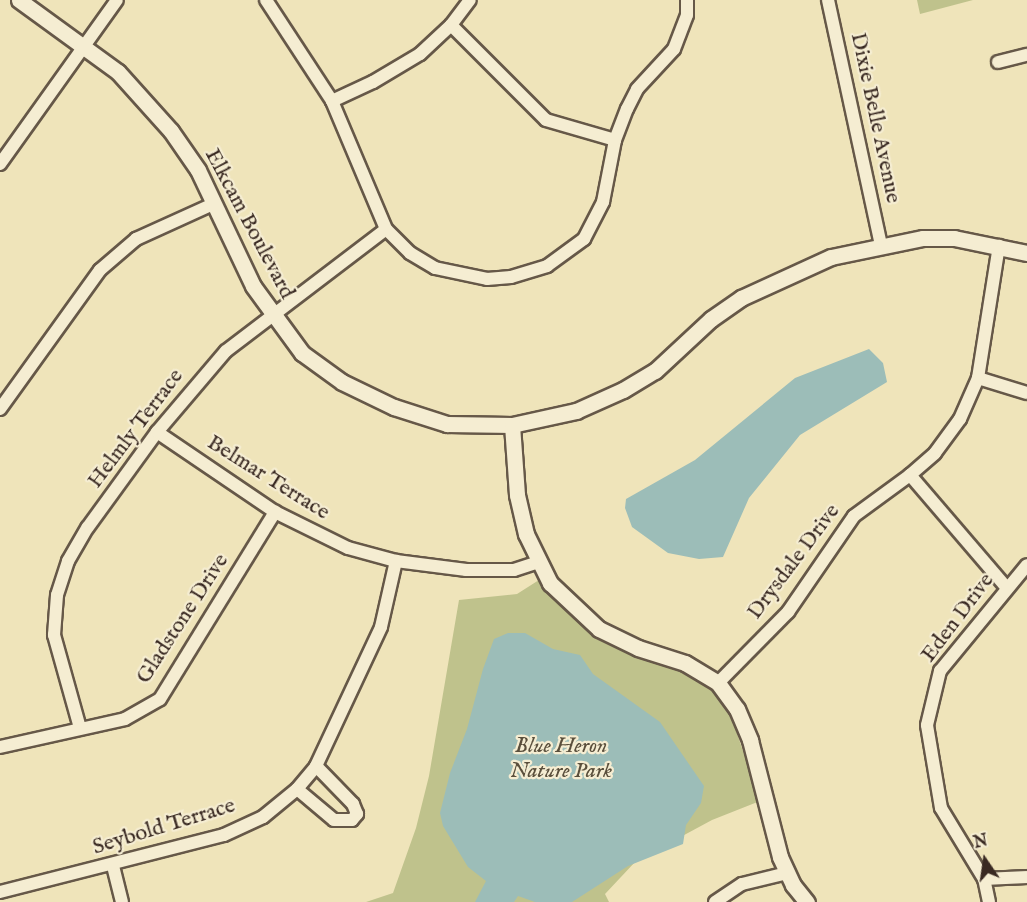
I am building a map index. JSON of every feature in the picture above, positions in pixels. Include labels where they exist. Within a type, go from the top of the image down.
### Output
[{"type":"street","name":"Elkcam Boulevard","points":[[19,0],[84,45],[118,72],[171,131],[198,170],[270,314],[302,353],[342,382],[373,397],[447,424],[512,425],[576,411],[623,390],[655,370],[711,319],[741,298],[784,275],[831,257],[881,245],[954,237],[1027,253]]},
{"type":"street","points":[[0,164],[117,0]]},
{"type":"street","points":[[266,0],[332,101],[387,229],[410,253],[435,268],[463,277],[511,277],[547,266],[584,239],[603,202],[615,140],[637,89],[680,39],[687,0]]},
{"type":"street","points":[[332,101],[373,82],[420,54],[451,26],[470,0]]},
{"type":"street","name":"Dixie Belle Avenue","points":[[828,0],[881,245]]},
{"type":"street","points":[[451,26],[546,120],[615,140]]},
{"type":"street","points":[[998,62],[1027,55]]},
{"type":"street","points":[[0,409],[100,270],[136,239],[213,204]]},
{"type":"street","name":"Helmly Terrace","points":[[80,728],[54,635],[57,595],[68,561],[88,527],[157,432],[226,351],[270,314],[387,229]]},
{"type":"street","name":"Drysdale Drive","points":[[718,683],[788,612],[854,516],[910,475],[935,453],[960,419],[978,378],[999,246]]},
{"type":"street","points":[[978,378],[1027,393]]},
{"type":"street","points":[[512,425],[517,495],[526,534],[538,562],[556,590],[599,629],[638,648],[685,663],[718,683],[737,709],[750,740],[787,873],[807,902]]},
{"type":"street","name":"Belmar Terrace","points":[[157,432],[274,512],[348,548],[396,561],[466,570],[514,570],[538,562]]},
{"type":"street","points":[[910,475],[1006,587]]},
{"type":"street","name":"Gladstone Drive","points":[[0,747],[125,719],[160,699],[274,512]]},
{"type":"street","name":"Seybold Terrace","points":[[0,892],[113,866],[224,835],[263,817],[297,789],[316,766],[381,627],[396,561]]},
{"type":"street","name":"Eden Drive","points":[[989,902],[984,879],[941,808],[927,725],[940,671],[1006,587],[1027,566]]},
{"type":"street","points":[[297,789],[334,820],[352,820],[357,814],[353,804],[316,766]]},
{"type":"street","points":[[113,866],[122,902]]},
{"type":"street","points":[[715,902],[742,884],[787,873]]},
{"type":"street","points":[[984,879],[1027,877]]},
{"type":"green space","points":[[917,0],[973,0],[920,14]]},
{"type":"green space","name":"Blue Heron Nature Park","points":[[539,580],[559,604],[603,640],[677,665],[726,701],[760,801],[712,820],[636,861],[605,894],[609,902],[366,902],[393,893],[416,828],[429,776],[459,600],[517,594]]},
{"type":"water","points":[[869,349],[883,363],[887,382],[800,435],[749,498],[723,557],[699,559],[668,553],[632,527],[625,508],[626,499],[695,460],[795,378]]},
{"type":"water","name":"Blue Heron Nature Park","points":[[508,633],[525,633],[553,649],[580,655],[593,674],[660,722],[704,786],[701,803],[686,825],[683,844],[628,866],[572,902],[535,902],[518,896],[514,902],[475,902],[486,881],[468,867],[443,826],[440,813],[450,773],[467,729],[483,669],[494,639]]}]
